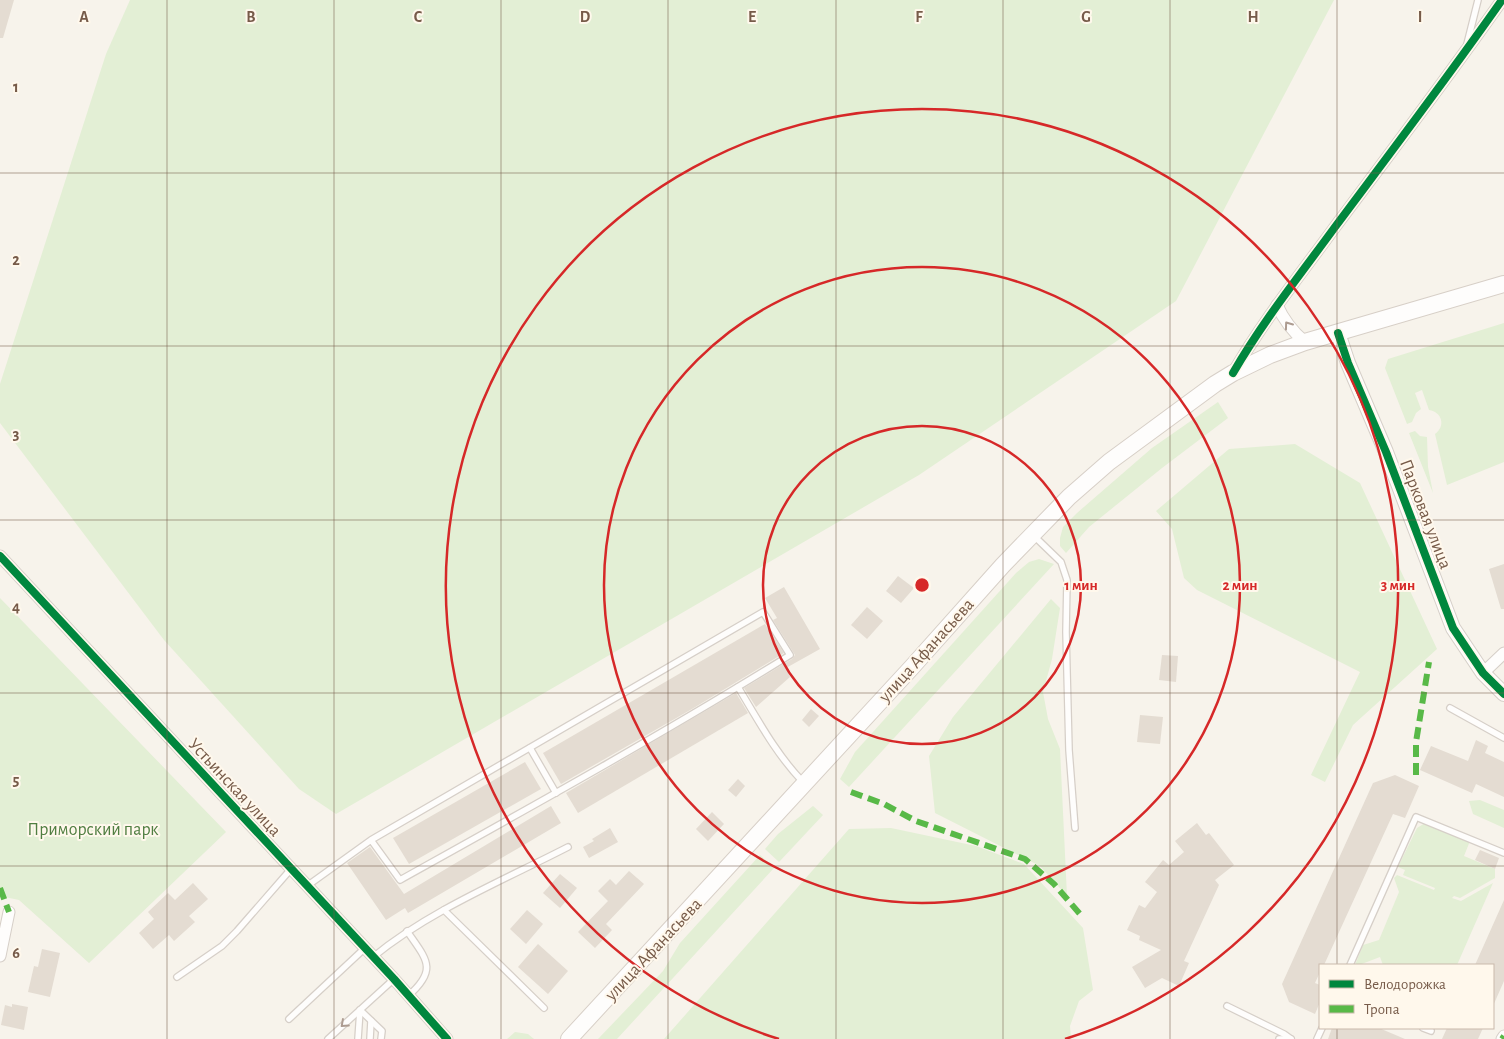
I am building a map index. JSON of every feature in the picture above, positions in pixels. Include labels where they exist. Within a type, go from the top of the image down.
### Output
[{"type":"main road","name":"улица Афанасьева","points":[[569,1039],[1003,565],[1069,498],[1109,462],[1159,424],[1233,373],[1270,355],[1305,342],[1504,284]]},
{"type":"street","points":[[1233,373],[1277,305],[1465,53],[1502,0]]},
{"type":"street","points":[[1277,305],[1291,330],[1305,342]]},
{"type":"street","name":"Парковая улица","points":[[1338,333],[1348,363],[1386,452],[1453,628],[1483,673],[1504,694]]},
{"type":"street","name":"Устьинская улица","points":[[0,556],[373,956],[447,1039]]},
{"type":"street","points":[[1483,673],[1504,653]]},
{"type":"street","points":[[0,956],[9,912]]},
{"type":"lane","points":[[1465,53],[1478,0]]},
{"type":"lane","points":[[1032,535],[1061,562],[1067,580],[1068,750],[1075,828]]},
{"type":"lane","points":[[307,886],[371,840],[763,612],[790,655],[556,793],[400,880],[371,840]]},
{"type":"lane","points":[[738,687],[788,766],[805,783]]},
{"type":"lane","points":[[1450,708],[1504,738]]},
{"type":"lane","points":[[530,748],[556,793]]},
{"type":"lane","points":[[1350,964],[1416,817],[1504,853]]},
{"type":"lane","points":[[373,956],[407,931],[444,910],[568,847]]},
{"type":"lane","points":[[177,977],[222,946],[291,869]]},
{"type":"lane","points":[[444,910],[544,1008]]},
{"type":"lane","points":[[407,931],[427,961],[426,975],[417,988],[408,996]]},
{"type":"lane","points":[[289,1019],[365,948]]},
{"type":"lane","points":[[328,1039],[394,979]]},
{"type":"lane","points":[[1227,1006],[1291,1039]]},
{"type":"lane","points":[[360,1010],[382,1031],[381,1039]]},
{"type":"lane","points":[[358,1039],[360,1010]]},
{"type":"lane","points":[[370,1039],[372,1021]]},
{"type":"lane","points":[[1426,1029],[1431,1031]]},
{"type":"lane","points":[[1279,1039],[1291,1039]]},
{"type":"green space","points":[[130,0],[1334,0],[1176,301],[919,475],[336,814],[299,789],[164,640],[0,423],[0,384],[106,54]]},
{"type":"green space","points":[[1504,323],[1504,462],[1447,485],[1435,434],[1441,427],[1440,416],[1429,410],[1422,390],[1415,393],[1421,409],[1416,413],[1412,422],[1407,424],[1385,368],[1388,359]]},
{"type":"green space","points":[[1218,402],[1228,418],[1089,527],[1066,553],[1060,546],[1063,527],[1077,513],[1152,448]]},
{"type":"green space","points":[[1415,431],[1420,436],[1427,437],[1428,467],[1433,493],[1409,433]]},
{"type":"green space","points":[[1295,444],[1360,483],[1437,649],[1353,725],[1325,782],[1311,775],[1360,672],[1197,590],[1184,578],[1172,529],[1156,511],[1229,449]]},
{"type":"green space","points":[[1039,559],[1054,564],[849,787],[840,779],[855,752],[1016,573],[1029,562]]},
{"type":"green space","name":"Приморский парк","points":[[0,598],[226,832],[89,963],[19,900],[0,896]]},
{"type":"green space","points":[[1051,599],[1060,608],[1052,659],[1043,692],[1048,719],[1060,749],[1067,896],[1040,866],[935,813],[929,756],[953,717]]},
{"type":"green space","points":[[1480,800],[1504,810],[1504,828],[1473,814],[1469,801]]},
{"type":"green space","points":[[813,806],[823,815],[779,862],[765,849],[778,834]]},
{"type":"green space","points":[[1425,823],[1470,841],[1464,856],[1495,869],[1495,878],[1460,898],[1454,896],[1452,898],[1461,901],[1493,883],[1457,964],[1383,964],[1380,957],[1362,964],[1355,964],[1363,945],[1379,940],[1399,892],[1394,878],[1397,875],[1434,890],[1435,888],[1403,875],[1405,870],[1398,867],[1417,828]]},
{"type":"green space","points":[[891,828],[976,846],[1024,864],[1083,928],[1093,990],[1079,1001],[1070,1026],[1071,1039],[664,1039],[849,829]]},
{"type":"green space","points":[[760,855],[774,868],[617,1039],[598,1039],[663,971],[680,943]]},
{"type":"green space","points":[[515,1032],[528,1034],[534,1039],[507,1039]]},
{"type":"building","points":[[0,0],[14,0],[3,38],[0,38]]},
{"type":"building","points":[[1504,564],[1504,609],[1501,609],[1489,569]]},
{"type":"building","points":[[898,576],[914,588],[901,603],[886,591]]},
{"type":"building","points":[[784,587],[820,649],[786,668],[790,677],[756,707],[744,688],[792,659],[795,655],[773,620],[777,618],[765,598]]},
{"type":"building","points":[[867,607],[883,621],[867,639],[851,625]]},
{"type":"building","points":[[765,624],[784,653],[692,709],[561,784],[543,753]]},
{"type":"building","points":[[1162,655],[1178,656],[1176,682],[1159,680]]},
{"type":"building","points":[[736,693],[748,713],[578,813],[566,793]]},
{"type":"building","points":[[811,709],[819,716],[809,727],[802,720]]},
{"type":"building","points":[[1140,715],[1163,717],[1160,744],[1137,742]]},
{"type":"building","points":[[1476,740],[1488,746],[1485,753],[1504,762],[1504,797],[1476,784],[1472,793],[1420,770],[1431,746],[1468,761]]},
{"type":"building","points":[[525,762],[541,789],[409,864],[393,838]]},
{"type":"building","points":[[1395,775],[1419,786],[1405,818],[1393,814],[1324,964],[1319,964],[1319,974],[1315,983],[1319,985],[1319,1004],[1315,1014],[1289,1002],[1282,984],[1373,783]]},
{"type":"building","points":[[738,779],[745,786],[736,797],[728,790]]},
{"type":"building","points":[[551,806],[561,823],[408,913],[405,908],[386,920],[347,863],[370,847],[404,894]]},
{"type":"building","points":[[712,812],[724,824],[708,841],[696,829]]},
{"type":"building","points":[[1197,823],[1206,835],[1209,833],[1234,865],[1215,880],[1219,885],[1184,961],[1189,963],[1179,986],[1162,978],[1145,988],[1132,967],[1161,950],[1139,940],[1140,936],[1127,930],[1139,905],[1145,908],[1157,892],[1145,882],[1163,860],[1169,865],[1184,852],[1175,841]]},
{"type":"building","points":[[610,828],[618,842],[589,858],[583,847]]},
{"type":"building","points":[[1480,850],[1499,858],[1495,869],[1475,860]]},
{"type":"building","points":[[629,871],[644,884],[606,924],[612,930],[595,948],[578,932],[608,901],[598,891],[610,879],[616,885]]},
{"type":"building","points":[[560,874],[577,888],[560,908],[543,893]]},
{"type":"building","points":[[193,883],[208,899],[189,916],[195,922],[174,941],[169,935],[153,949],[139,933],[154,919],[148,912],[168,893],[175,900]]},
{"type":"building","points":[[1504,900],[1504,981],[1494,1004],[1494,964],[1475,964]]},
{"type":"building","points":[[527,910],[543,924],[526,944],[510,929]]},
{"type":"building","points":[[538,944],[568,971],[548,994],[518,967]]},
{"type":"building","points":[[42,949],[60,953],[50,997],[28,992],[34,966],[38,967]]},
{"type":"building","points":[[12,1004],[28,1007],[24,1030],[1,1025],[5,1005],[12,1007]]},
{"type":"building","points":[[1332,1029],[1381,1029],[1405,1039],[1328,1039]]},
{"type":"building","points":[[1447,1029],[1483,1029],[1478,1039],[1442,1039]]},
{"type":"marked path","points":[[1416,775],[1416,742],[1429,662]]},
{"type":"marked path","points":[[851,792],[884,804],[916,821],[1025,859],[1054,884],[1080,914]]},
{"type":"marked path","points":[[0,888],[9,912]]},
{"type":"cycle path","points":[[1233,373],[1282,298],[1502,0]]},
{"type":"cycle path","points":[[1338,333],[1348,363],[1386,452],[1453,628],[1483,673],[1504,694]]},
{"type":"cycle path","points":[[0,556],[394,979],[447,1039]]}]
